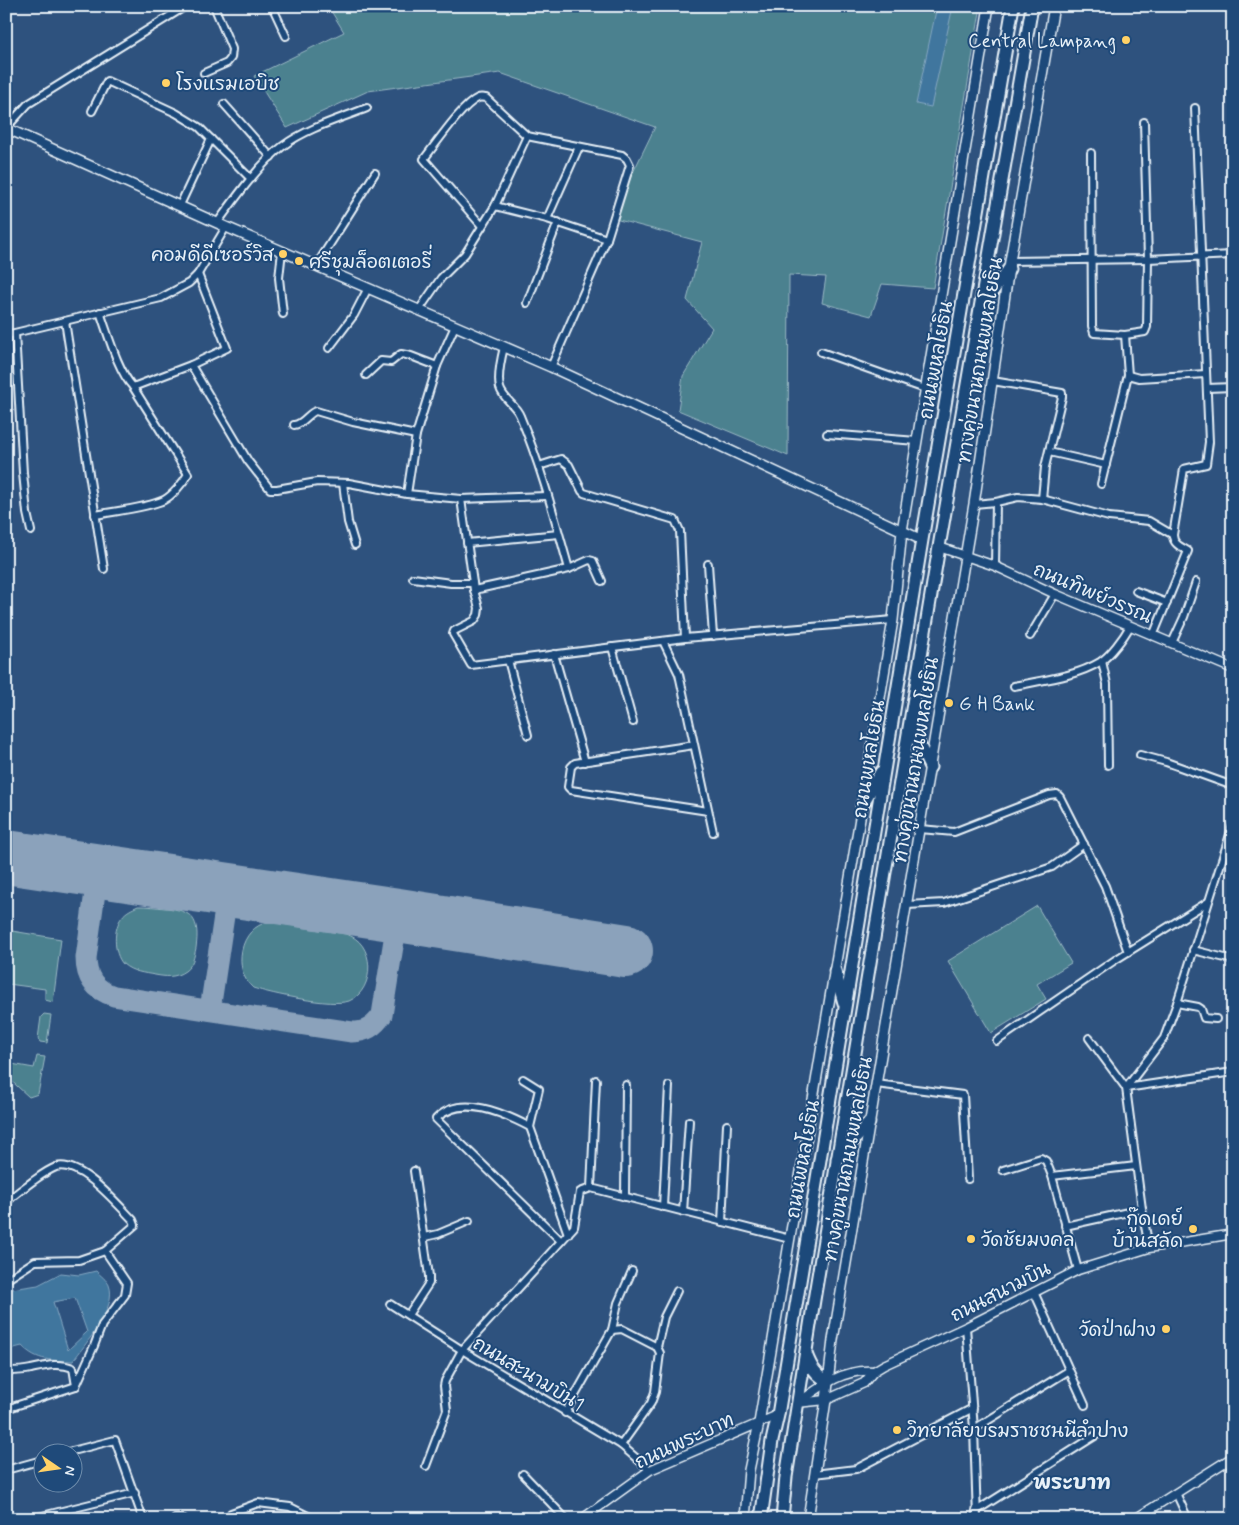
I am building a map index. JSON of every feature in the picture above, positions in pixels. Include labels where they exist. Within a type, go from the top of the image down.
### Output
[{"type":"highway","name":"ถนนพหลโยธิน","points":[[761,1519],[772,1441],[922,540],[1013,6]]},
{"type":"highway","name":"ถนนพหลโยธิน","points":[[782,1519],[786,1477],[806,1352],[939,547],[982,306],[1032,6]]},
{"type":"highway","points":[[982,306],[1009,265]]},
{"type":"highway","points":[[922,540],[939,547]]},
{"type":"highway","points":[[910,726],[930,767]]},
{"type":"highway","points":[[862,805],[885,766]]},
{"type":"highway","points":[[835,971],[845,1007]]},
{"type":"highway","points":[[838,1159],[869,1123]]},
{"type":"highway","points":[[806,1352],[811,1368],[827,1381]]},
{"type":"highway","points":[[778,1414],[798,1403]]},
{"type":"main road","points":[[744,1519],[749,1470],[760,1423],[893,620],[902,531],[989,6]]},
{"type":"main road","name":"ทางคู่ขนานถนนพหลโยธิน","points":[[808,1519],[826,1400],[827,1381],[974,504],[1009,265],[1054,6]]},
{"type":"main road","points":[[6,128],[316,266],[551,367],[922,540]]},
{"type":"street","points":[[6,128],[28,104],[186,6]]},
{"type":"street","points":[[204,73],[227,63],[232,53],[214,6]]},
{"type":"street","points":[[272,6],[286,36]]},
{"type":"street","points":[[92,111],[107,81],[176,113],[199,127],[251,179]]},
{"type":"street","points":[[482,226],[424,159],[458,116],[480,98],[486,98],[527,136],[622,155],[630,165],[607,239],[551,367]]},
{"type":"street","points":[[224,104],[271,157]]},
{"type":"street","points":[[6,335],[161,298],[189,283],[198,274],[222,224],[251,179],[271,157],[283,146],[300,136],[367,108]]},
{"type":"street","points":[[1154,636],[1188,551],[1174,541],[1173,534],[1184,468],[1206,464],[1209,442],[1195,108]]},
{"type":"street","points":[[1091,153],[1092,326],[1094,332],[1125,335],[1145,332],[1147,327],[1148,259],[1144,122]]},
{"type":"street","points":[[419,310],[441,278],[465,254],[495,206],[527,136]]},
{"type":"street","points":[[180,205],[211,139]]},
{"type":"street","points":[[547,219],[579,147]]},
{"type":"street","points":[[316,266],[375,173]]},
{"type":"street","points":[[495,206],[558,222],[607,239]]},
{"type":"street","points":[[526,303],[558,222]]},
{"type":"street","points":[[282,251],[279,278],[283,314]]},
{"type":"street","points":[[1009,265],[1233,255]]},
{"type":"street","points":[[133,387],[191,365],[227,348],[198,274]]},
{"type":"street","points":[[329,348],[354,316],[368,288]]},
{"type":"street","points":[[95,515],[165,500],[184,481],[188,474],[128,382],[113,350],[100,312]]},
{"type":"street","points":[[65,321],[104,569]]},
{"type":"street","points":[[407,494],[416,435],[437,366],[455,326]]},
{"type":"street","points":[[15,333],[23,473],[27,513],[31,531]]},
{"type":"street","points":[[1101,484],[1128,375],[1125,335]]},
{"type":"street","points":[[504,347],[499,386],[502,394],[519,413],[539,466],[569,568]]},
{"type":"street","points":[[821,352],[925,389]]},
{"type":"street","points":[[366,375],[381,361],[391,362],[401,354],[437,366]]},
{"type":"street","points":[[191,365],[248,461],[270,489],[317,482],[343,483],[407,494],[461,500],[547,496]]},
{"type":"street","points":[[1128,375],[1138,378],[1206,374]]},
{"type":"street","points":[[993,381],[1062,393],[1049,452],[1044,466],[1042,499]]},
{"type":"street","points":[[1207,388],[1233,387]]},
{"type":"street","points":[[294,426],[316,411],[353,422],[416,435]]},
{"type":"street","points":[[827,434],[917,441]]},
{"type":"street","points":[[1049,452],[1106,465]]},
{"type":"street","points":[[539,466],[561,459],[568,465],[582,491],[675,520],[680,531],[684,638]]},
{"type":"street","points":[[343,483],[348,522],[355,546]]},
{"type":"street","points":[[974,504],[1018,497],[1042,499],[1108,517],[1149,521],[1173,534]]},
{"type":"street","points":[[461,500],[466,543],[479,608],[478,615],[474,621],[454,631],[453,634],[454,639],[471,665],[684,638],[893,620]]},
{"type":"street","points":[[996,502],[996,566]]},
{"type":"street","points":[[466,543],[560,534]]},
{"type":"street","name":"ถนนทิพย์วรรณ","points":[[939,547],[996,566],[1055,594],[1172,642],[1233,670]]},
{"type":"street","points":[[413,578],[474,586],[569,568],[591,560],[602,581]]},
{"type":"street","points":[[708,564],[713,636]]},
{"type":"street","points":[[1172,642],[1184,617],[1196,582]]},
{"type":"street","points":[[1136,591],[1167,603]]},
{"type":"street","points":[[1030,636],[1055,594]]},
{"type":"street","points":[[1014,686],[1060,676],[1087,668],[1102,661],[1124,636],[1130,626]]},
{"type":"street","points":[[663,641],[679,674],[713,832]]},
{"type":"street","points":[[612,647],[633,722]]},
{"type":"street","points":[[554,654],[584,762]]},
{"type":"street","points":[[508,660],[528,736]]},
{"type":"street","points":[[1102,661],[1107,684],[1108,765]]},
{"type":"street","points":[[694,745],[572,765],[568,785],[571,790],[708,811]]},
{"type":"street","points":[[1140,755],[1166,762],[1233,786]]},
{"type":"street","points":[[920,828],[954,832],[1049,795],[1057,794],[1105,886],[1128,952]]},
{"type":"street","points":[[1126,1088],[1164,1038],[1177,1003],[1233,825]]},
{"type":"street","points":[[907,905],[944,903],[1052,867],[1084,844]]},
{"type":"street","points":[[997,1041],[1128,952],[1208,902]]},
{"type":"street","points":[[1193,950],[1233,960]]},
{"type":"street","points":[[1177,1003],[1198,1007],[1201,1009],[1204,1018],[1216,1019]]},
{"type":"street","points":[[1089,1038],[1126,1088],[1142,1210],[1149,1248]]},
{"type":"street","points":[[1126,1088],[1233,1072]]},
{"type":"street","points":[[523,1079],[539,1089],[530,1127],[568,1234]]},
{"type":"street","points":[[591,1188],[596,1080]]},
{"type":"street","points":[[876,1084],[963,1095],[968,1179]]},
{"type":"street","points":[[624,1197],[626,1085]]},
{"type":"street","points":[[663,1207],[669,1086]]},
{"type":"street","points":[[530,1127],[503,1113],[471,1107],[446,1110],[436,1118],[561,1241]]},
{"type":"street","points":[[682,1212],[688,1121]]},
{"type":"street","points":[[722,1222],[727,1125]]},
{"type":"street","points":[[1003,1170],[1041,1158],[1046,1161],[1052,1176],[1078,1270]]},
{"type":"street","points":[[1052,1176],[1136,1166]]},
{"type":"street","points":[[6,1203],[11,1197],[47,1172],[58,1167],[71,1168],[87,1175],[133,1220],[135,1225],[105,1251],[79,1260],[35,1261],[6,1280]]},
{"type":"street","points":[[408,1315],[428,1283],[425,1237],[414,1171]]},
{"type":"street","points":[[426,1466],[447,1410],[444,1386],[462,1350],[574,1227],[580,1192],[591,1188],[790,1240]]},
{"type":"street","points":[[1065,1226],[1142,1210]]},
{"type":"street","points":[[425,1237],[438,1234],[469,1221]]},
{"type":"street","name":"ถนนสนามบิน","points":[[798,1403],[826,1400],[864,1383],[874,1371],[1078,1270],[1149,1248],[1233,1234]]},
{"type":"street","points":[[6,1409],[76,1386],[102,1325],[125,1295],[127,1288],[127,1283],[105,1251]]},
{"type":"street","points":[[566,1413],[612,1330],[618,1304],[632,1272]]},
{"type":"street","points":[[657,1347],[664,1317],[677,1291]]},
{"type":"street","points":[[1034,1292],[1057,1341],[1068,1371],[1085,1405]]},
{"type":"street","name":"ถนนสะนามบิน1","points":[[390,1304],[462,1350],[621,1445],[650,1470]]},
{"type":"street","points":[[966,1327],[973,1408],[976,1515]]},
{"type":"street","points":[[612,1330],[622,1329],[657,1347],[660,1353],[655,1392],[651,1403],[621,1445]]},
{"type":"street","points":[[6,1371],[30,1370],[46,1365],[67,1365],[73,1368],[76,1386]]},
{"type":"street","name":"ถนนสนามบิน","points":[[798,1403],[827,1381],[861,1369],[874,1371]]},
{"type":"street","points":[[974,1429],[1068,1371]]},
{"type":"street","points":[[814,1474],[856,1469],[973,1408]]},
{"type":"street","name":"ถนนพระบาท","points":[[582,1519],[650,1470],[778,1414]]},
{"type":"street","points":[[976,1515],[1098,1434]]},
{"type":"street","points":[[82,1448],[116,1440],[143,1519]]},
{"type":"street","points":[[1135,1519],[1143,1516],[1233,1457]]},
{"type":"street","points":[[6,1470],[32,1463]]},
{"type":"street","points":[[523,1474],[566,1519]]},
{"type":"street","points":[[1176,1493],[1188,1519]]},
{"type":"street","points":[[30,1519],[135,1494]]},
{"type":"street","points":[[231,1513],[258,1503],[290,1507],[314,1519]]},
{"type":"street","points":[[6,1506],[10,1519]]},
{"type":"street","points":[[175,1519],[184,1519]]},
{"type":"green space","points":[[328,6],[981,6],[933,288],[882,284],[871,316],[822,303],[826,277],[789,275],[788,456],[678,410],[683,376],[712,328],[687,300],[702,242],[611,218],[655,127],[500,73],[368,91],[287,128],[254,76],[344,32]]},
{"type":"green space","points":[[138,906],[175,909],[188,914],[192,918],[197,930],[197,938],[194,958],[188,969],[174,976],[163,976],[138,972],[123,964],[117,954],[115,940],[117,927],[129,910]]},
{"type":"green space","points":[[1037,906],[1071,963],[1037,984],[1046,999],[991,1033],[948,961]]},
{"type":"green space","points":[[269,922],[345,934],[355,938],[367,955],[369,966],[368,977],[358,995],[349,1001],[329,1002],[287,996],[253,988],[246,980],[242,971],[242,950],[245,940],[251,932]]},
{"type":"green space","points":[[6,930],[61,939],[53,1002],[45,1000],[45,989],[8,984],[6,993]]},
{"type":"green space","points":[[44,1014],[51,1015],[47,1043],[40,1042],[38,1039],[41,1017]]},
{"type":"green space","points":[[37,1056],[45,1057],[38,1094],[29,1097],[6,1076],[6,1063],[34,1068]]},
{"type":"water","points":[[937,6],[953,6],[931,107],[916,104]]},
{"type":"water","points":[[96,1271],[108,1283],[111,1294],[109,1304],[99,1325],[73,1361],[40,1358],[22,1346],[6,1350],[6,1290],[38,1285],[61,1273],[79,1275]],"holes":[[[75,1298],[87,1332],[68,1350],[53,1302]]]},
{"type":"taxiway","points":[[98,870],[86,958],[88,972],[97,987],[114,996],[352,1032],[369,1028],[382,1015],[398,915]]},
{"type":"taxiway","points":[[210,1010],[228,889]]},
{"type":"runway","points":[[6,857],[626,951]]},
{"type":"place","name":"Central Lampang","points":[[1126,40]]},
{"type":"place","name":"โรงแรมเอบิช","points":[[166,83]]},
{"type":"place","name":"คอมดีดีเซอร์วิส","points":[[283,254]]},
{"type":"place","name":"ศรีชุมล็อตเตอรี่","points":[[299,261]]},
{"type":"place","name":"G H Bank","points":[[949,703]]},
{"type":"place","name":"กู๊ดเดย์ บ้านสลัด","points":[[1193,1229]]},
{"type":"place","name":"วัดชัยมงคล","points":[[971,1239]]},
{"type":"place","name":"วัดป่าฝาง","points":[[1166,1329]]},
{"type":"place","name":"วิทยาลัยบรมราชชนนีลำปาง","points":[[897,1430]]},
{"type":"district","name":"พระบาท","points":[[1072,1482]]}]
